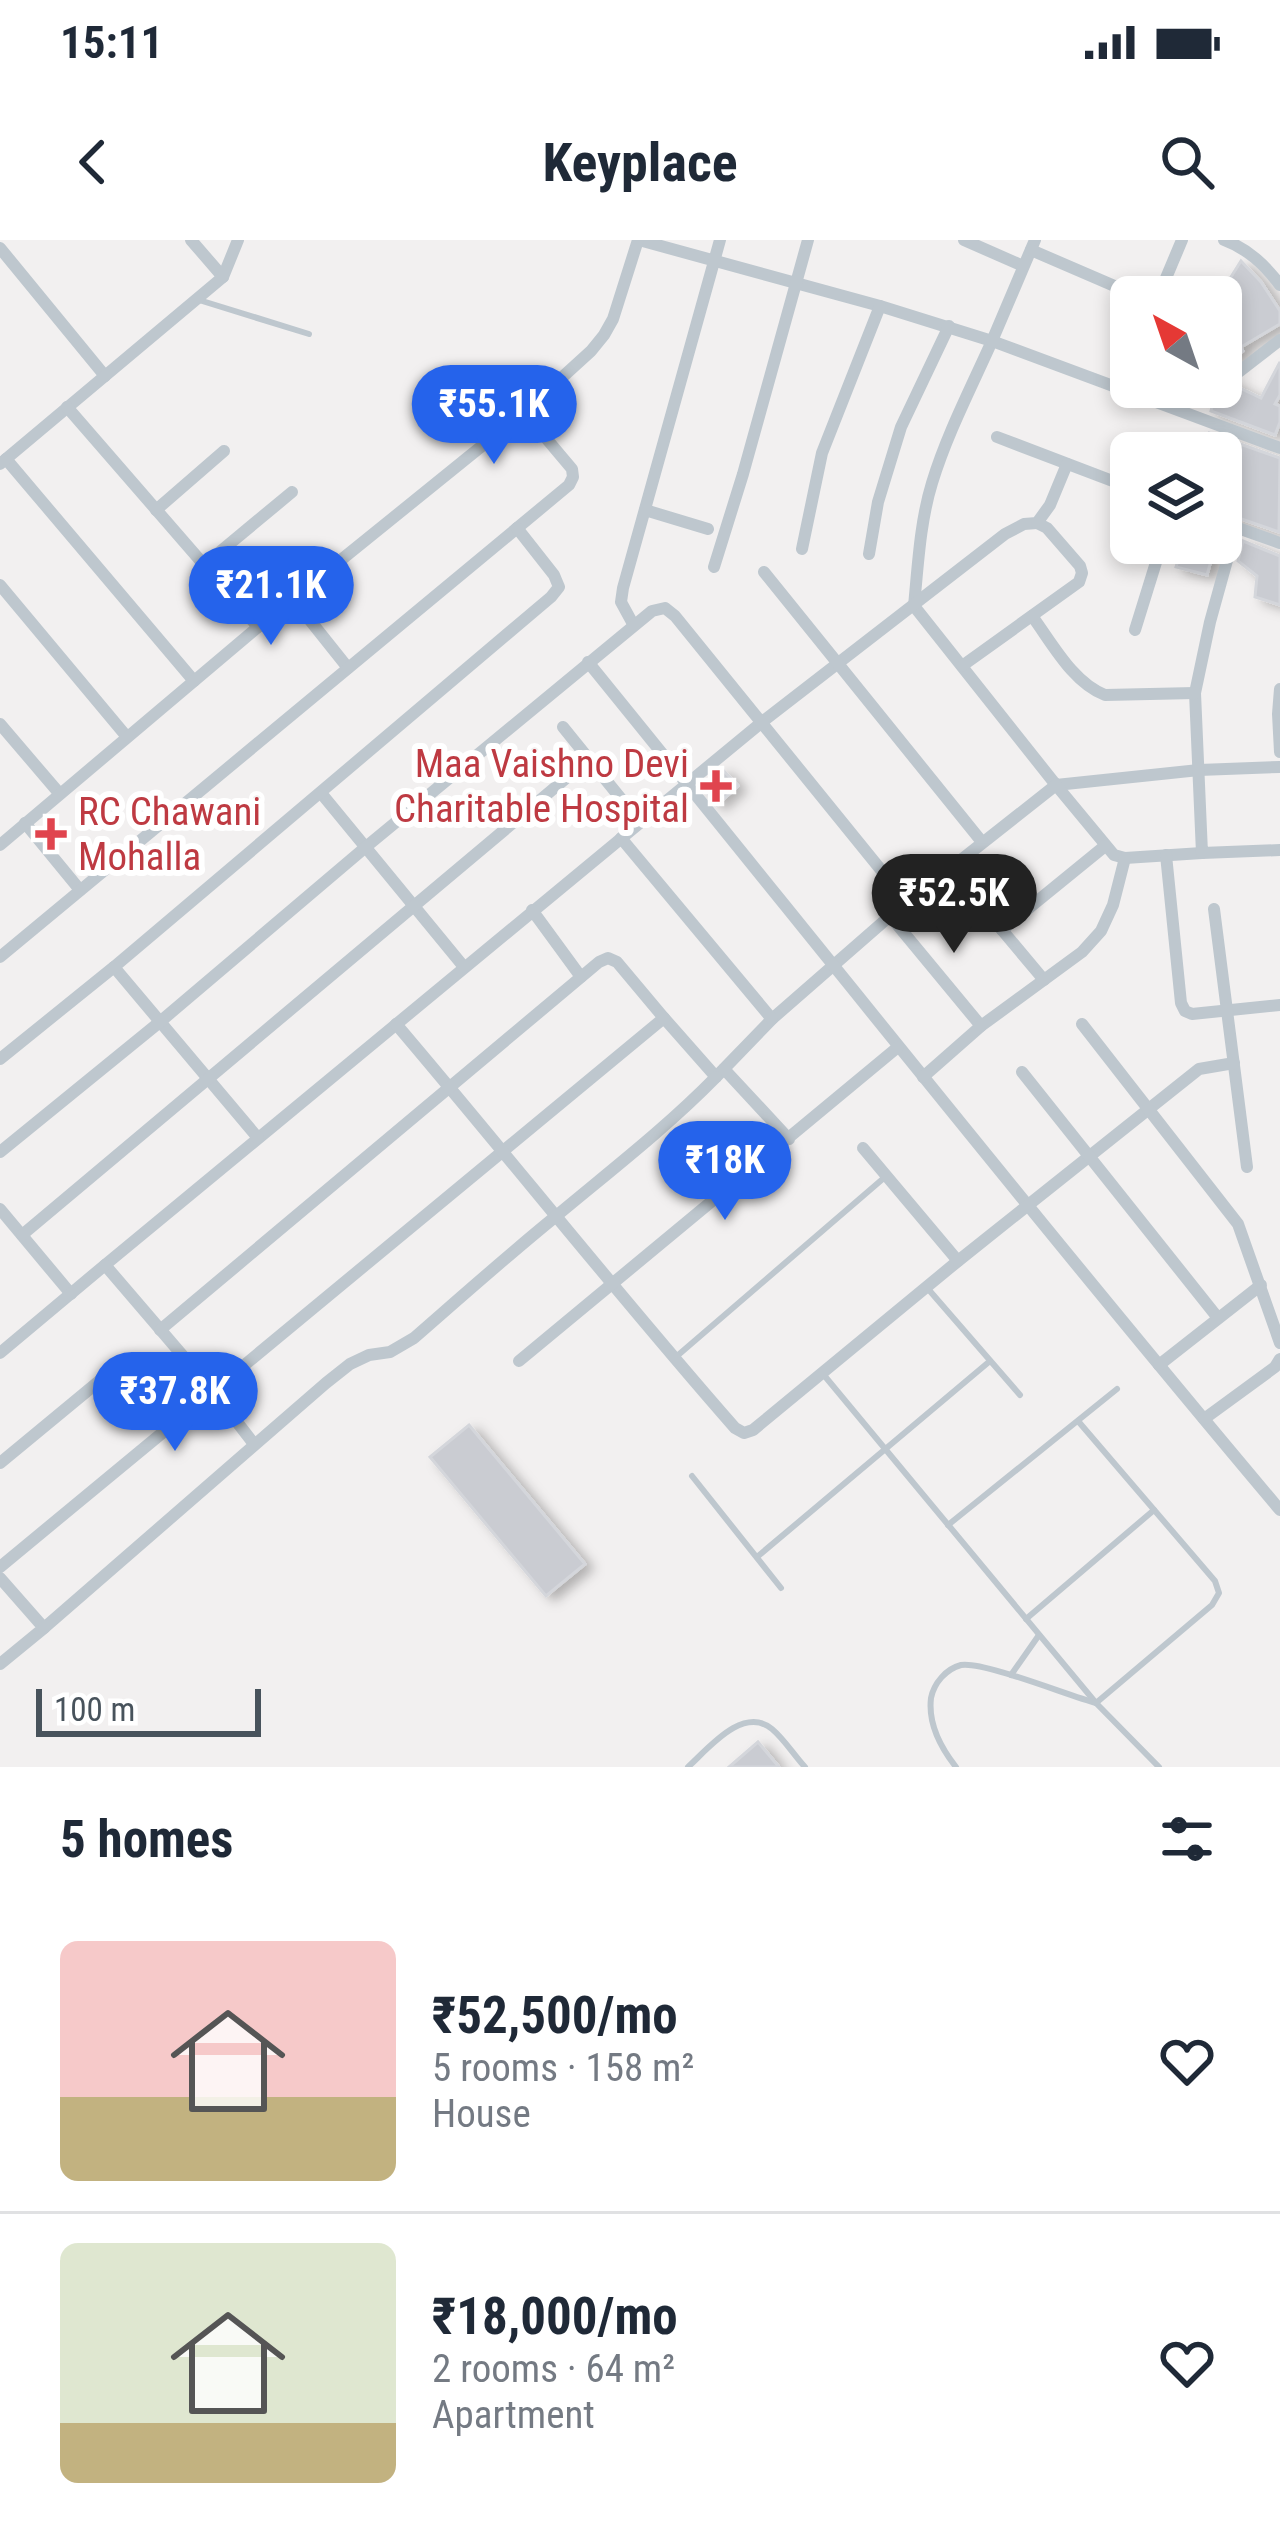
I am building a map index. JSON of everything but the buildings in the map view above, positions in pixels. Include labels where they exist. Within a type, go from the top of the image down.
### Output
[{"type":"street","points":[[191,240],[223,278]]},
{"type":"street","points":[[194,681],[3,461],[223,278],[238,240]]},
{"type":"street","points":[[0,844],[524,412],[591,351],[613,319],[638,240],[949,326],[1280,448]]},
{"type":"street","points":[[633,624],[621,602],[720,240]]},
{"type":"street","points":[[714,567],[808,240]]},
{"type":"street","points":[[964,240],[1023,266]]},
{"type":"street","points":[[1167,276],[1183,240]]},
{"type":"street","points":[[1224,240],[1263,264],[1280,284]]},
{"type":"street","points":[[1110,282],[1033,245],[931,485],[914,606],[1114,855],[1280,850]]},
{"type":"street","points":[[0,248],[105,376]]},
{"type":"street","points":[[802,549],[822,453],[880,307]]},
{"type":"street","points":[[869,554],[878,502],[901,427],[949,326]]},
{"type":"street","points":[[1242,369],[1280,340]]},
{"type":"street","points":[[67,407],[258,627]]},
{"type":"street","points":[[0,957],[568,485],[573,477],[566,460],[524,412]]},
{"type":"street","points":[[998,437],[1110,480]]},
{"type":"street","points":[[156,510],[224,451]]},
{"type":"street","points":[[1037,523],[1050,505],[1066,464]]},
{"type":"street","points":[[204,565],[292,492]]},
{"type":"street","points":[[645,510],[708,529]]},
{"type":"street","points":[[3,1343],[71,1294],[836,663],[1005,534],[1024,524],[1047,528],[1080,566],[1079,581],[962,666]]},
{"type":"street","points":[[0,1059],[551,597],[559,586],[554,575],[517,528]]},
{"type":"street","points":[[1242,530],[1280,543]]},
{"type":"street","points":[[1135,630],[1155,564]]},
{"type":"street","points":[[1202,853],[1196,692],[1226,564]]},
{"type":"street","points":[[764,572],[982,842]]},
{"type":"street","points":[[0,585],[127,737]]},
{"type":"street","points":[[293,599],[348,668]]},
{"type":"street","points":[[0,1152],[652,611],[664,608],[675,616],[907,902]]},
{"type":"street","points":[[1031,616],[1092,690],[1105,695],[1196,692]]},
{"type":"street","points":[[588,662],[1280,1510]]},
{"type":"street","points":[[1280,688],[1280,752]]},
{"type":"street","points":[[0,724],[59,793]]},
{"type":"street","points":[[563,728],[639,821]]},
{"type":"street","points":[[22,1235],[589,760]]},
{"type":"street","points":[[0,1664],[350,1364],[390,1352],[414,1338],[680,1114],[772,1019],[834,964],[1056,785],[1280,766]]},
{"type":"street","points":[[321,794],[464,967]]},
{"type":"street","points":[[25,823],[80,890]]},
{"type":"street","points":[[621,838],[772,1019]]},
{"type":"street","points":[[1002,930],[1106,846]]},
{"type":"street","points":[[1166,855],[1185,1011],[1280,1005]]},
{"type":"street","points":[[923,1077],[981,1026],[1082,952],[1101,931],[1125,858]]},
{"type":"street","points":[[950,868],[1044,980]]},
{"type":"street","points":[[1214,909],[1247,1167]]},
{"type":"street","points":[[532,910],[581,977]]},
{"type":"street","points":[[890,916],[981,1026]]},
{"type":"street","points":[[160,1330],[608,958],[789,1139]]},
{"type":"street","points":[[114,967],[258,1138]]},
{"type":"street","points":[[0,1567],[664,1018]]},
{"type":"street","points":[[397,1024],[674,1359],[735,1429],[744,1433],[1199,1069],[1234,1063]]},
{"type":"street","points":[[1082,1024],[1238,1224],[1280,1343]]},
{"type":"street","points":[[519,1361],[898,1047]]},
{"type":"street","points":[[1022,1072],[1218,1318]]},
{"type":"street","points":[[863,1148],[958,1261]]},
{"type":"street","points":[[0,1209],[71,1294]]},
{"type":"street","points":[[105,1265],[254,1444]]},
{"type":"street","points":[[1159,1365],[1261,1285]]},
{"type":"street","points":[[1204,1419],[1280,1359]]},
{"type":"street","points":[[0,1463],[109,1373]]},
{"type":"street","points":[[0,1578],[44,1628]]},
{"type":"lane","points":[[199,300],[310,334]]},
{"type":"lane","points":[[674,1359],[887,1176]]},
{"type":"lane","points":[[926,1287],[1020,1395]]},
{"type":"lane","points":[[757,1557],[990,1360]]},
{"type":"lane","points":[[823,1374],[1096,1703],[1159,1767]]},
{"type":"lane","points":[[948,1525],[1117,1390]]},
{"type":"lane","points":[[1078,1421],[1215,1580],[1219,1593],[1212,1605],[1096,1703]]},
{"type":"lane","points":[[692,1476],[781,1588]]},
{"type":"lane","points":[[1026,1619],[1154,1510]]},
{"type":"lane","points":[[1011,1676],[1039,1635]]},
{"type":"lane","points":[[956,1767],[939,1742],[930,1702],[946,1673],[962,1665],[982,1666],[1096,1703]]},
{"type":"lane","points":[[688,1767],[746,1721],[771,1728],[805,1767]]},
{"type":"place","name":"Maa Vaishno Devi Charitable Hospital","points":[[716,786]]},
{"type":"place","name":"RC Chawani Mohalla","points":[[51,834]]}]
